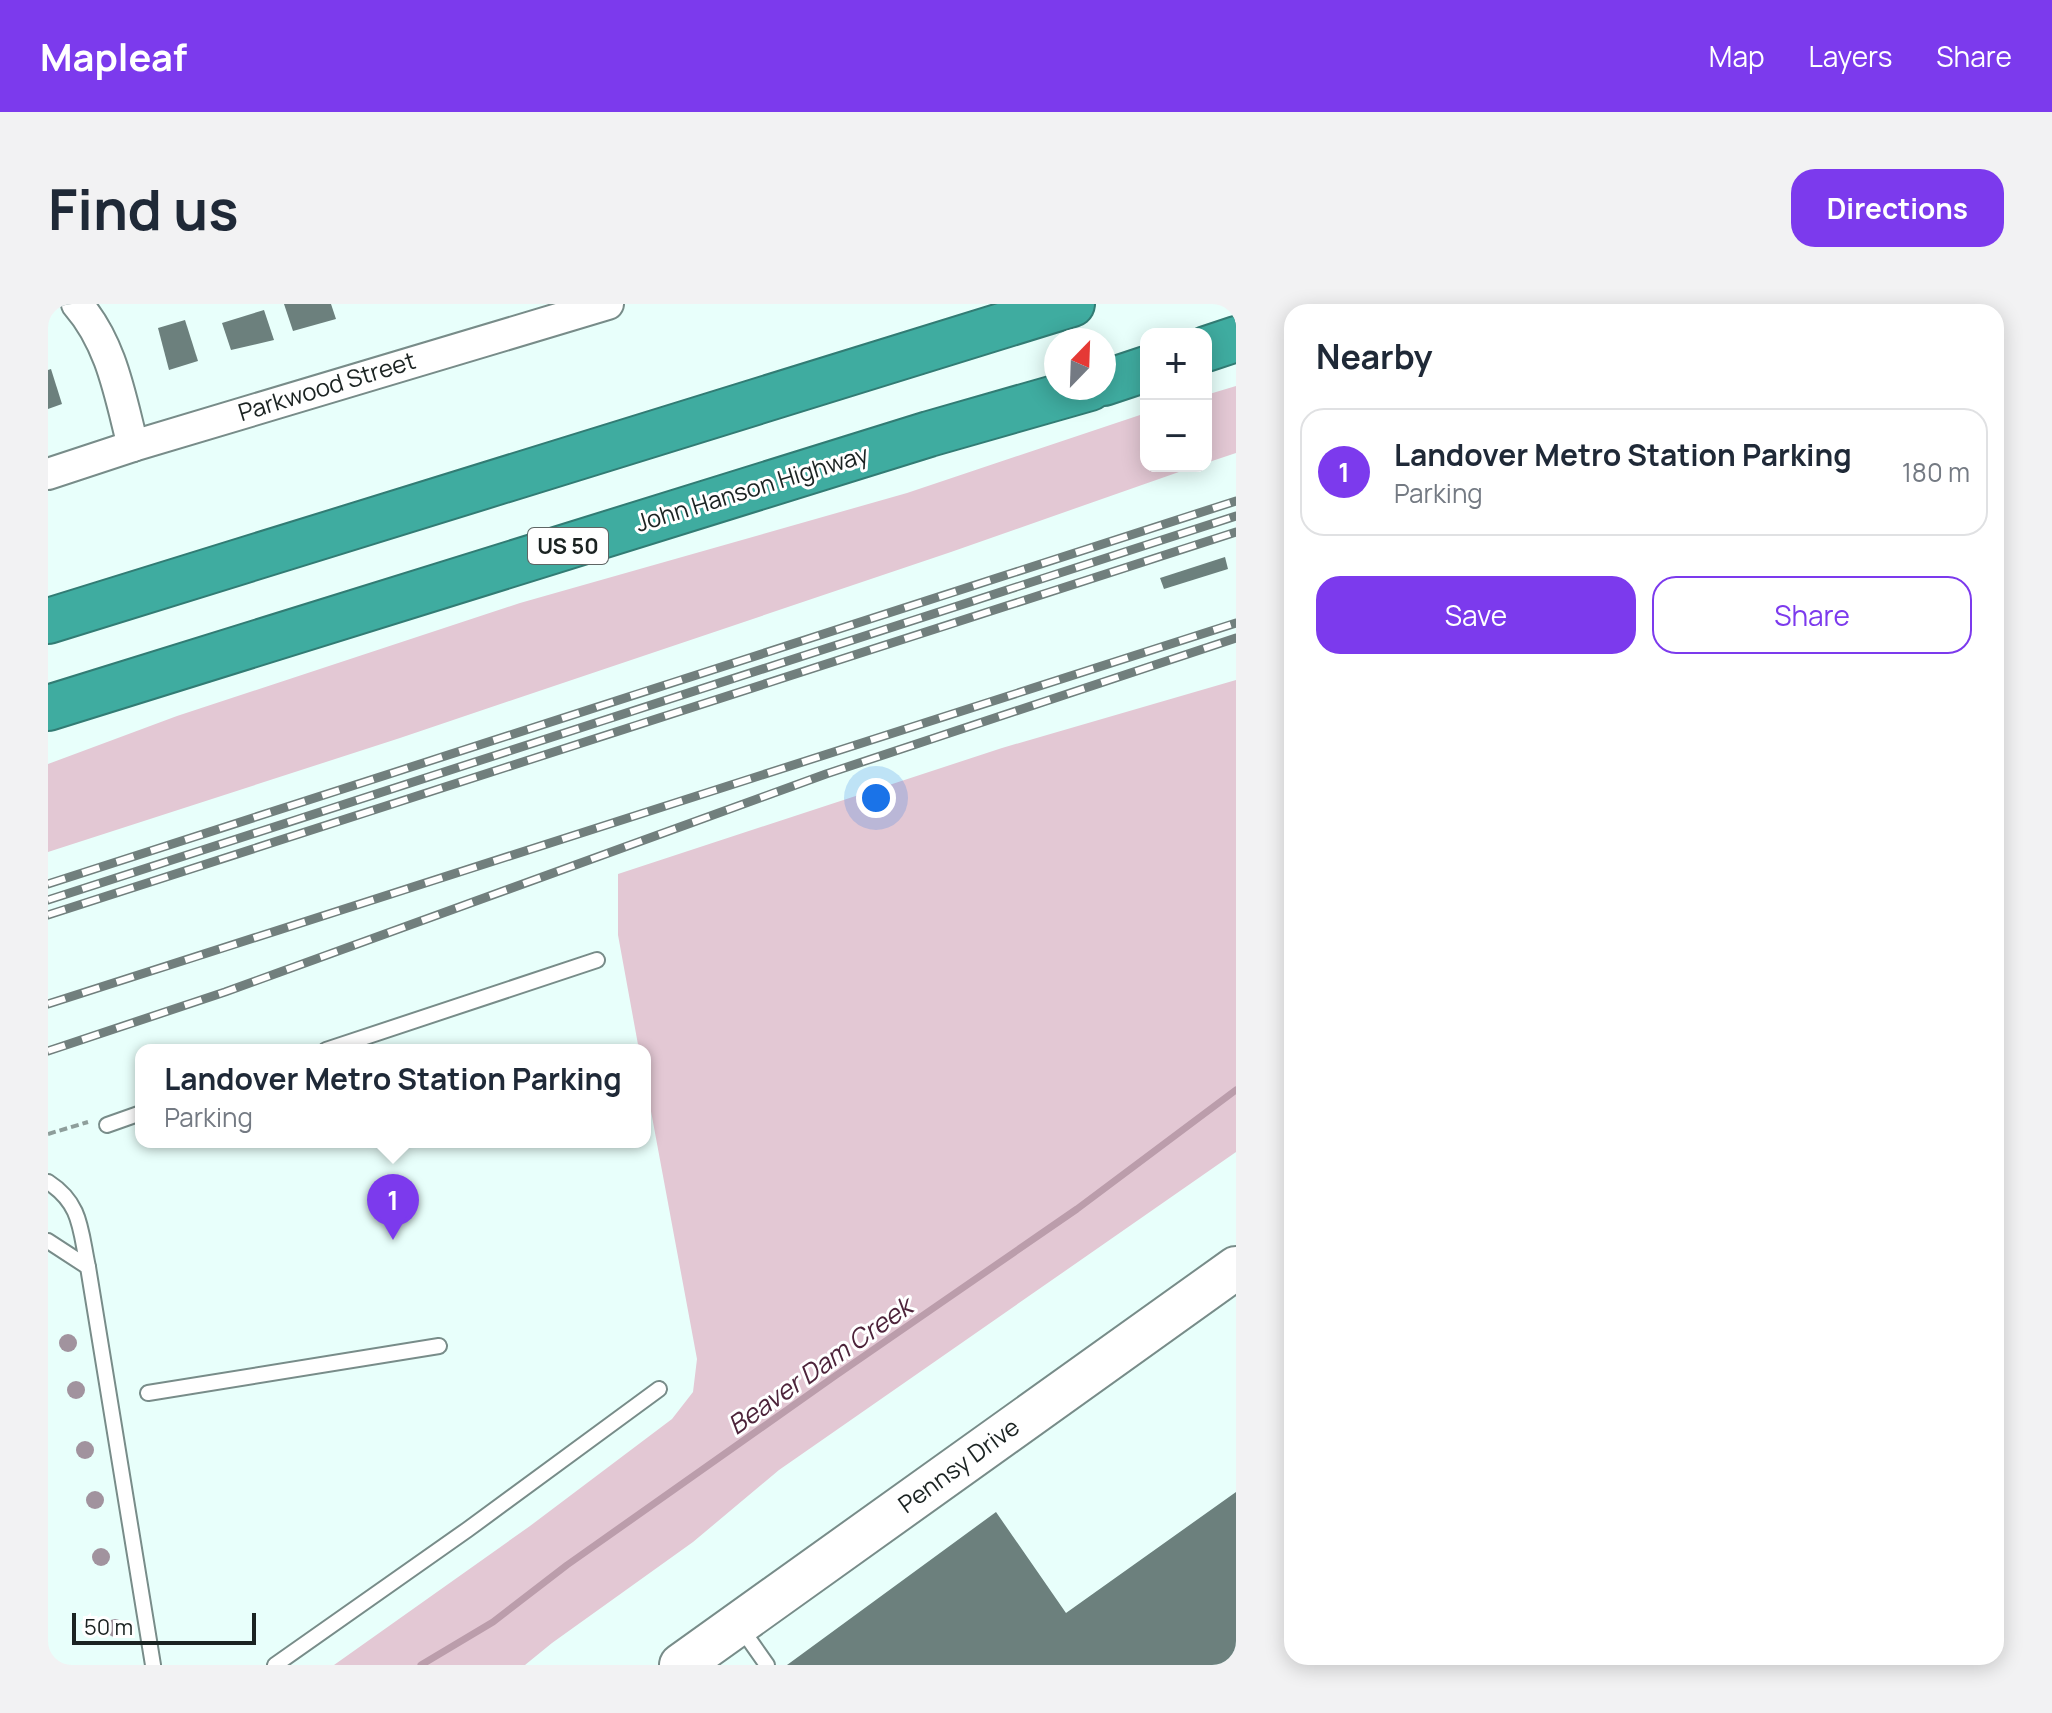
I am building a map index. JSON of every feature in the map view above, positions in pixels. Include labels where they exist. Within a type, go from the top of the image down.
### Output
[{"type":"highway","points":[[48,621],[1072,304]]},
{"type":"highway","points":[[1212,347],[1236,339]]},
{"type":"highway","points":[[1116,379],[1140,371]]},
{"type":"highway","name":"John Hanson Highway","points":[[48,708],[929,434],[1048,400]]},
{"type":"main road","name":"Pennsy Drive","points":[[681,1665],[1236,1268]]},
{"type":"street","points":[[77,304],[92,321],[107,352],[133,446]]},
{"type":"street","name":"Parkwood Street","points":[[48,474],[608,304]]},
{"type":"lane","points":[[344,1044],[597,960]]},
{"type":"lane","points":[[100,1123],[135,1114]]},
{"type":"lane","points":[[48,1182],[72,1203],[88,1267],[153,1665]]},
{"type":"lane","points":[[48,1241],[88,1267]]},
{"type":"lane","points":[[148,1393],[439,1346]]},
{"type":"lane","points":[[275,1665],[467,1530],[659,1389]]},
{"type":"lane","points":[[738,1624],[767,1665]]},
{"type":"path","points":[[48,1134],[100,1123]]},
{"type":"shaded area","points":[[1236,386],[1236,453],[1212,461],[1212,400],[1212,393]]},
{"type":"shaded area","points":[[1140,415],[1140,472],[1179,472],[400,738],[48,852],[48,764],[177,716],[520,603],[907,493]]},
{"type":"shaded area","points":[[1236,680],[1236,1152],[779,1470],[693,1542],[525,1665],[334,1665],[530,1526],[672,1419],[693,1392],[697,1359],[651,1111],[651,1044],[638,1044],[618,935],[618,874],[1002,748]]},
{"type":"building","points":[[284,304],[331,304],[336,319],[293,331]]},
{"type":"building","points":[[264,310],[274,340],[231,350],[222,323]]},
{"type":"building","points":[[185,320],[198,361],[169,370],[158,328]]},
{"type":"building","points":[[51,369],[62,404],[48,409],[48,370]]},
{"type":"building","points":[[1225,557],[1228,569],[1164,589],[1160,578]]},
{"type":"building","points":[[1236,1492],[1236,1665],[787,1665],[996,1512],[1066,1613]]},
{"type":"waterway","name":"Beaver Dam Creek","points":[[421,1665],[493,1622],[567,1565],[1077,1209],[1236,1090]]},
{"type":"railway","points":[[48,884],[1236,501]]},
{"type":"railway","points":[[48,900],[1236,516]]},
{"type":"railway","points":[[48,915],[1236,532]]},
{"type":"railway","points":[[48,1004],[1236,623]]},
{"type":"railway","points":[[48,1051],[225,992],[826,774],[1236,638]]},
{"type":"place","name":"Landover Metro Station Parking","points":[[393,1240]]}]
